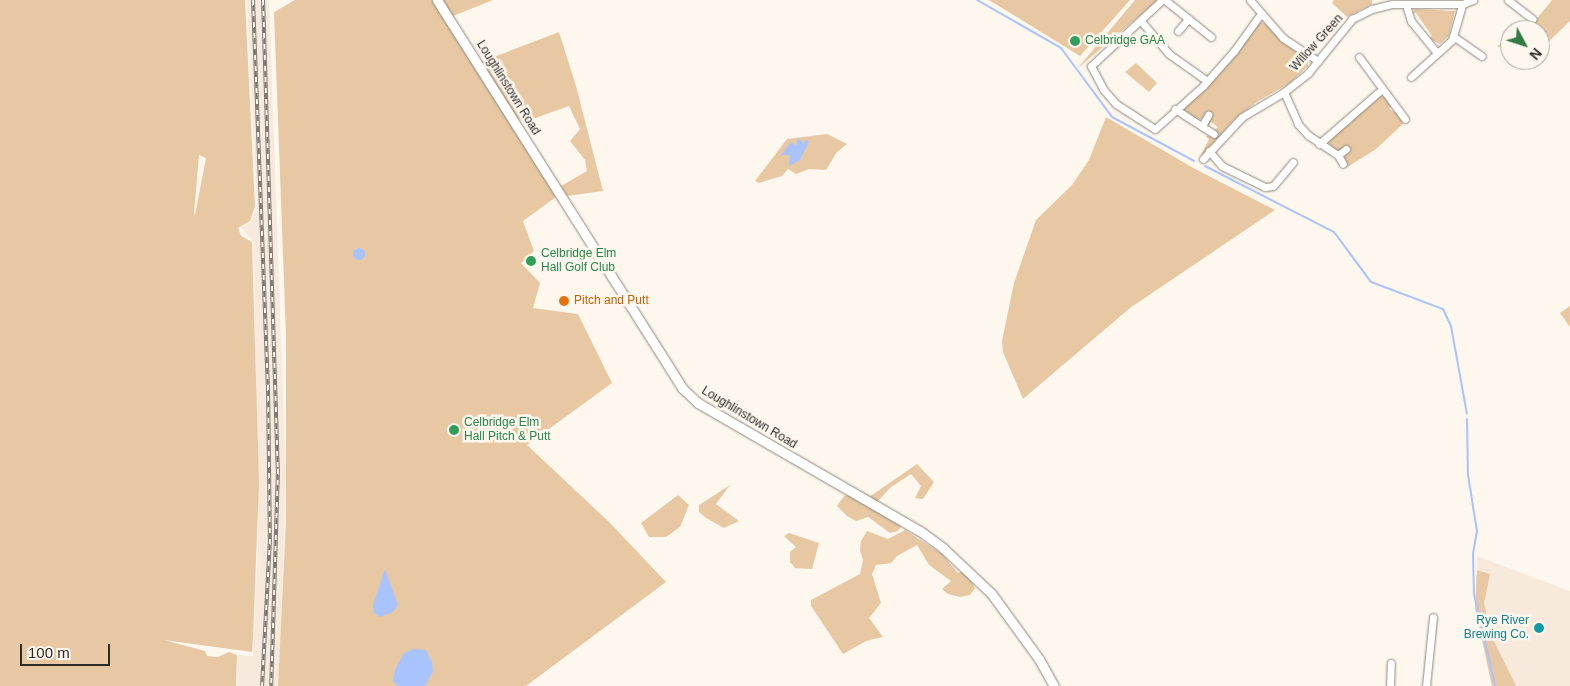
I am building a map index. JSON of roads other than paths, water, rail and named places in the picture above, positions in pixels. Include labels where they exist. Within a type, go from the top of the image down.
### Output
[{"type":"street","name":"Loughlinstown Road","points":[[437,0],[682,388],[698,403],[920,531],[943,548],[991,593],[1039,659],[1054,686]]},
{"type":"street","points":[[1210,37],[1163,0],[1091,66],[1103,89],[1116,104],[1145,124],[1158,128],[1174,109],[1207,81],[1234,51],[1260,15]]},
{"type":"street","points":[[1250,0],[1260,15],[1283,38],[1318,62]]},
{"type":"street","name":"Willow Green","points":[[1203,159],[1208,151],[1242,117],[1284,92],[1318,62],[1352,19],[1372,8],[1432,2],[1462,4],[1473,0]]},
{"type":"street","points":[[1508,0],[1532,19]]},
{"type":"street","points":[[1411,77],[1453,36],[1462,4]]},
{"type":"street","points":[[1406,5],[1411,21],[1437,53]]},
{"type":"street","points":[[1178,31],[1188,19]]},
{"type":"street","points":[[1141,21],[1169,54],[1207,81]]},
{"type":"street","points":[[1453,36],[1482,56]]},
{"type":"street","points":[[1359,57],[1381,90],[1405,119]]},
{"type":"street","points":[[1320,144],[1381,90]]},
{"type":"street","points":[[1284,92],[1298,124],[1320,144],[1338,155],[1343,164]]},
{"type":"street","points":[[1174,109],[1214,134]]},
{"type":"street","points":[[1202,126],[1208,115]]},
{"type":"street","points":[[1338,155],[1346,149]]},
{"type":"street","points":[[1208,151],[1222,166],[1265,187],[1273,186],[1292,162]]},
{"type":"street","points":[[1426,686],[1433,617]]},
{"type":"street","points":[[1390,686],[1391,663]]},
{"type":"water","points":[[798,138],[803,143],[807,140],[809,142],[800,160],[789,166],[790,155],[781,155],[791,142],[796,146]]},
{"type":"water","points":[[357,248],[361,248],[365,254],[361,260],[357,260],[353,256],[353,252]]},
{"type":"water","points":[[385,569],[398,605],[393,612],[380,617],[374,613],[373,605]]},
{"type":"water","points":[[413,649],[426,650],[432,662],[433,672],[425,686],[398,686],[393,681],[395,670],[404,653]]},
{"type":"waterway","points":[[977,0],[1061,48],[1112,117],[1194,161]]},
{"type":"waterway","points":[[1205,166],[1334,232],[1371,282],[1443,309],[1451,326],[1467,414]]},
{"type":"waterway","points":[[1467,419],[1468,475],[1477,531],[1473,554],[1474,594],[1495,686]]},
{"type":"railway","points":[[253,0],[268,385],[270,539],[262,686]]},
{"type":"railway","points":[[263,0],[278,469],[271,686]]},
{"type":"place","name":"Celbridge GAA","points":[[1075,41]]},
{"type":"place","name":"Celbridge Elm Hall Golf Club","points":[[531,261]]},
{"type":"place","name":"Pitch and Putt","points":[[564,301]]},
{"type":"place","name":"Celbridge Elm Hall Pitch & Putt","points":[[454,430]]},
{"type":"place","name":"Rye River Brewing Co.","points":[[1539,628]]}]
